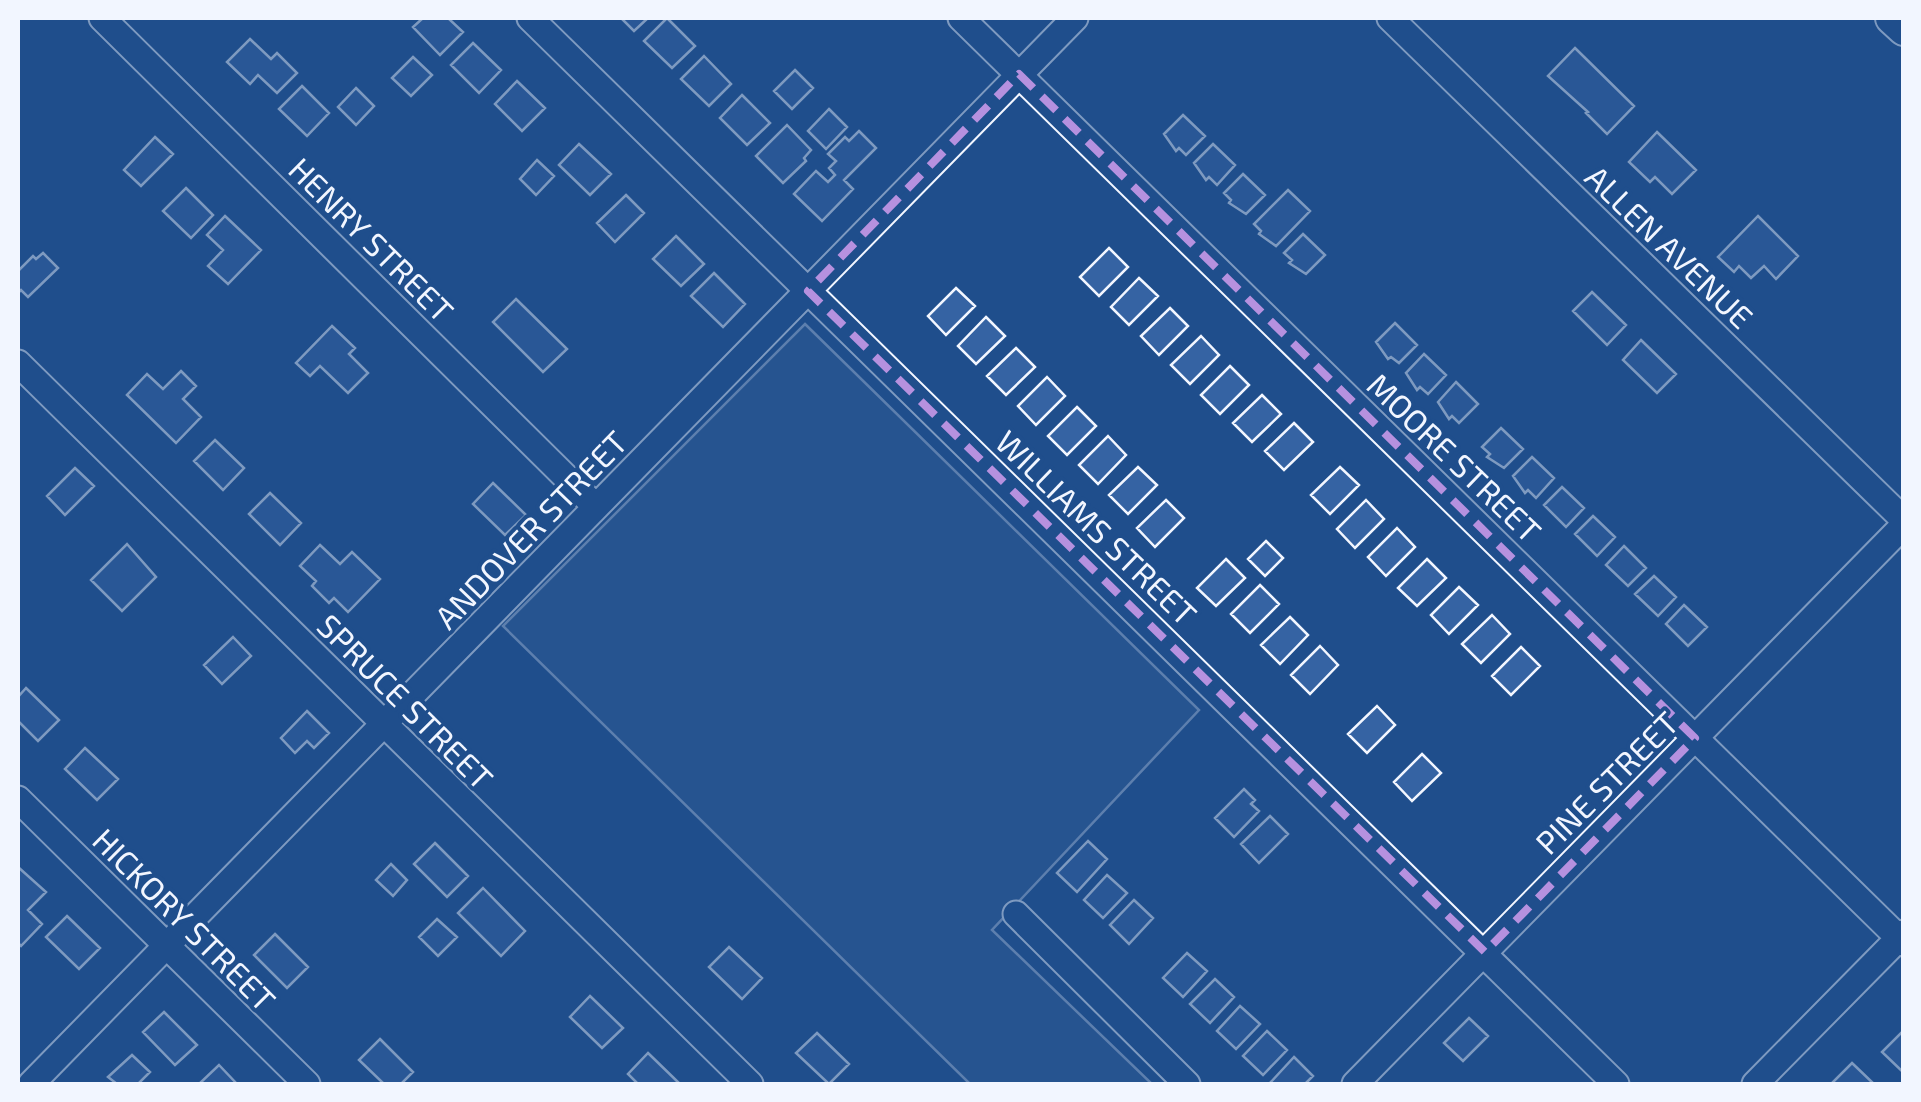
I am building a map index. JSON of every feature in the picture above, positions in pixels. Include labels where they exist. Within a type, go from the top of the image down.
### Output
[{"type":"main road","points":[[1892,18],[1904,29]]},
{"type":"street","name":"HENRY STREET","points":[[102,18],[596,507]]},
{"type":"street","name":"WILLIAMS STREET","points":[[530,18],[1616,1084]]},
{"type":"street","name":"MOORE STREET","points":[[961,18],[1902,938]]},
{"type":"street","name":"ANDOVER STREET","points":[[31,1084],[1075,18]]},
{"type":"street","name":"ALLEN AVENUE","points":[[1390,18],[1904,523]]},
{"type":"street","name":"SPRUCE STREET","points":[[18,364],[750,1084]]},
{"type":"street","name":"PINE STREET","points":[[1356,1084],[1904,523]]},
{"type":"street","name":"HICKORY STREET","points":[[18,799],[308,1084]]},
{"type":"street","points":[[1016,914],[1187,1084]]},
{"type":"street","points":[[1755,1084],[1902,938]]},
{"type":"highlighted area","points":[[1019,74],[1695,738],[1485,952],[808,291]]},
{"type":"shaded area","points":[[805,324],[1199,710],[992,930],[1152,1084],[970,1084],[503,626]]},
{"type":"building","points":[[423,18],[448,18],[463,32],[440,55],[413,27]]},
{"type":"building","points":[[621,18],[648,18],[634,31]]},
{"type":"building","points":[[667,18],[695,46],[672,68],[644,41]]},
{"type":"building","points":[[250,39],[271,59],[277,53],[297,73],[277,93],[258,75],[250,84],[227,62]]},
{"type":"building","points":[[473,43],[501,70],[479,93],[451,65]]},
{"type":"building","points":[[1575,48],[1634,106],[1607,134],[1548,76]]},
{"type":"building","points":[[704,56],[731,84],[709,106],[681,79]]},
{"type":"building","points":[[413,57],[432,75],[411,96],[392,78]]},
{"type":"building","points":[[795,70],[813,88],[792,109],[774,91]]},
{"type":"building","points":[[517,81],[545,108],[522,131],[495,104]]},
{"type":"building","points":[[302,86],[329,113],[307,136],[279,109]]},
{"type":"building","points":[[356,88],[374,106],[356,125],[338,107]]},
{"type":"building","points":[[742,95],[770,123],[747,145],[720,118]]},
{"type":"building","points":[[829,109],[847,127],[826,149],[808,131]]},
{"type":"building","points":[[1183,115],[1205,136],[1186,155],[1179,148],[1176,151],[1164,134]]},
{"type":"building","points":[[787,125],[811,150],[804,158],[806,161],[783,183],[756,156]]},
{"type":"building","points":[[859,131],[876,148],[844,180],[853,189],[822,221],[794,194],[816,171],[828,182],[835,175],[829,168],[836,161],[828,154],[845,137],[849,141]]},
{"type":"building","points":[[1657,132],[1696,170],[1672,194],[1655,177],[1650,182],[1629,162]]},
{"type":"building","points":[[155,137],[173,154],[141,186],[124,170]]},
{"type":"building","points":[[579,144],[611,174],[590,195],[559,165]]},
{"type":"building","points":[[1213,144],[1235,165],[1217,185],[1209,177],[1206,180],[1194,163]]},
{"type":"building","points":[[537,160],[554,176],[536,195],[520,179]]},
{"type":"building","points":[[1243,174],[1265,195],[1246,214],[1229,203],[1231,200],[1224,193]]},
{"type":"building","points":[[186,188],[213,215],[191,238],[163,211]]},
{"type":"building","points":[[1288,190],[1310,211],[1276,246],[1259,234],[1261,231],[1254,224]]},
{"type":"building","points":[[626,195],[644,213],[615,242],[597,223]]},
{"type":"building","points":[[225,216],[261,250],[228,284],[208,266],[223,250],[207,235]]},
{"type":"building","points":[[1758,216],[1798,256],[1776,279],[1764,266],[1751,278],[1739,266],[1734,272],[1718,257]]},
{"type":"building","points":[[1303,234],[1325,255],[1306,274],[1289,263],[1292,260],[1284,253]]},
{"type":"building","points":[[676,236],[704,264],[681,286],[653,259]]},
{"type":"building","points":[[1109,248],[1128,267],[1099,296],[1080,277]]},
{"type":"building","points":[[43,253],[58,268],[28,297],[21,290],[18,293],[18,271],[33,256],[36,259]]},
{"type":"building","points":[[714,273],[745,304],[723,327],[691,296]]},
{"type":"building","points":[[1139,278],[1158,296],[1129,325],[1111,307]]},
{"type":"building","points":[[956,288],[975,306],[946,335],[928,316]]},
{"type":"building","points":[[1592,292],[1626,325],[1607,345],[1573,311]]},
{"type":"building","points":[[516,299],[567,349],[543,372],[493,322]]},
{"type":"building","points":[[1170,308],[1188,326],[1159,355],[1141,336]]},
{"type":"building","points":[[986,317],[1005,336],[976,364],[958,346]]},
{"type":"building","points":[[1395,323],[1417,345],[1399,363],[1388,359],[1376,342]]},
{"type":"building","points":[[332,326],[355,348],[349,354],[368,373],[348,393],[320,366],[310,376],[296,363]]},
{"type":"building","points":[[1201,336],[1219,355],[1190,384],[1171,365]]},
{"type":"building","points":[[1641,340],[1676,374],[1657,393],[1623,360]]},
{"type":"building","points":[[1016,348],[1035,367],[1006,395],[987,376]]},
{"type":"building","points":[[1424,354],[1446,375],[1428,394],[1420,387],[1417,390],[1406,373]]},
{"type":"building","points":[[1230,366],[1249,385],[1220,414],[1201,395]]},
{"type":"building","points":[[181,371],[196,386],[183,399],[201,417],[176,443],[127,395],[147,374],[163,389]]},
{"type":"building","points":[[1047,377],[1065,396],[1036,425],[1018,406]]},
{"type":"building","points":[[1456,382],[1478,404],[1459,423],[1452,416],[1449,419],[1438,402]]},
{"type":"building","points":[[1262,395],[1281,414],[1252,442],[1233,423]]},
{"type":"building","points":[[1077,407],[1096,426],[1067,455],[1048,436]]},
{"type":"building","points":[[1294,423],[1313,442],[1284,470],[1265,451]]},
{"type":"building","points":[[1501,428],[1523,449],[1504,468],[1487,457],[1490,454],[1482,447]]},
{"type":"building","points":[[1108,436],[1126,455],[1098,484],[1079,465]]},
{"type":"building","points":[[215,440],[244,468],[223,490],[194,461]]},
{"type":"building","points":[[1532,457],[1554,478],[1536,498],[1528,490],[1525,493],[1513,476]]},
{"type":"building","points":[[1138,467],[1157,485],[1128,514],[1109,495]]},
{"type":"building","points":[[1340,467],[1359,485],[1330,514],[1311,495]]},
{"type":"building","points":[[75,468],[94,486],[65,515],[47,496]]},
{"type":"building","points":[[493,483],[526,515],[505,535],[473,504]]},
{"type":"building","points":[[1562,487],[1584,508],[1566,527],[1544,505]]},
{"type":"building","points":[[270,493],[301,523],[280,545],[249,514]]},
{"type":"building","points":[[1166,500],[1184,518],[1155,547],[1137,528]]},
{"type":"building","points":[[1366,500],[1384,519],[1355,548],[1337,529]]},
{"type":"building","points":[[1593,516],[1615,537],[1597,556],[1575,534]]},
{"type":"building","points":[[1397,528],[1415,547],[1386,576],[1368,557]]},
{"type":"building","points":[[1266,541],[1283,558],[1265,576],[1248,559]]},
{"type":"building","points":[[127,544],[156,577],[122,611],[91,580]]},
{"type":"building","points":[[320,545],[340,564],[352,552],[380,579],[348,612],[334,598],[329,603],[312,586],[316,581],[300,566]]},
{"type":"building","points":[[1624,546],[1646,568],[1628,586],[1606,565]]},
{"type":"building","points":[[1226,559],[1245,578],[1216,606],[1197,588]]},
{"type":"building","points":[[1427,559],[1446,578],[1417,606],[1398,588]]},
{"type":"building","points":[[1654,576],[1676,597],[1658,616],[1635,594]]},
{"type":"building","points":[[1260,585],[1279,604],[1250,633],[1231,614]]},
{"type":"building","points":[[1459,587],[1478,605],[1449,634],[1431,615]]},
{"type":"building","points":[[1684,605],[1707,627],[1688,646],[1666,624]]},
{"type":"building","points":[[1492,615],[1510,634],[1481,663],[1462,644]]},
{"type":"building","points":[[1290,617],[1308,635],[1280,664],[1261,645]]},
{"type":"building","points":[[233,637],[251,656],[222,684],[204,665]]},
{"type":"building","points":[[1320,646],[1338,665],[1310,694],[1291,675]]},
{"type":"building","points":[[1521,647],[1540,666],[1511,695],[1492,676]]},
{"type":"building","points":[[26,688],[59,720],[38,741],[18,721],[18,697]]},
{"type":"building","points":[[1377,706],[1395,725],[1367,753],[1348,734]]},
{"type":"building","points":[[307,711],[329,733],[314,748],[307,741],[295,753],[281,738]]},
{"type":"building","points":[[85,748],[118,779],[97,800],[65,769]]},
{"type":"building","points":[[1422,754],[1441,773],[1412,801],[1394,782]]},
{"type":"building","points":[[1244,789],[1259,811],[1234,837],[1215,818]]},
{"type":"building","points":[[1270,816],[1288,834],[1259,863],[1241,844]]},
{"type":"building","points":[[1088,841],[1107,859],[1077,892],[1057,873]]},
{"type":"building","points":[[435,843],[468,876],[447,897],[414,864]]},
{"type":"building","points":[[391,864],[407,880],[393,896],[376,880]]},
{"type":"building","points":[[18,867],[46,892],[28,910],[42,924],[21,946],[18,943]]},
{"type":"building","points":[[1107,875],[1127,893],[1103,918],[1084,900]]},
{"type":"building","points":[[483,888],[525,931],[501,956],[458,913]]},
{"type":"building","points":[[1134,900],[1153,918],[1129,944],[1110,925]]},
{"type":"building","points":[[67,916],[100,948],[79,969],[46,937]]},
{"type":"building","points":[[437,919],[457,937],[438,956],[419,937]]},
{"type":"building","points":[[275,934],[308,967],[287,988],[254,955]]},
{"type":"building","points":[[729,947],[762,978],[742,999],[709,967]]},
{"type":"building","points":[[1187,953],[1207,971],[1183,997],[1163,978]]},
{"type":"building","points":[[1215,979],[1234,997],[1210,1023],[1190,1004]]},
{"type":"building","points":[[590,996],[623,1028],[602,1048],[570,1017]]},
{"type":"building","points":[[1240,1006],[1260,1024],[1236,1049],[1217,1031]]},
{"type":"building","points":[[164,1012],[197,1045],[175,1065],[143,1032]]},
{"type":"building","points":[[1469,1018],[1488,1036],[1463,1061],[1444,1043]]},
{"type":"building","points":[[1904,1030],[1904,1073],[1882,1052]]},
{"type":"building","points":[[1267,1031],[1287,1050],[1263,1075],[1243,1056]]},
{"type":"building","points":[[817,1033],[849,1064],[829,1084],[796,1053]]},
{"type":"building","points":[[380,1039],[413,1072],[401,1084],[384,1084],[359,1060]]},
{"type":"building","points":[[648,1053],[680,1084],[638,1084],[628,1074]]},
{"type":"building","points":[[132,1055],[150,1072],[138,1084],[117,1084],[108,1077]]},
{"type":"building","points":[[1294,1057],[1313,1076],[1305,1084],[1270,1083]]},
{"type":"building","points":[[1852,1063],[1874,1084],[1831,1084]]},
{"type":"building","points":[[219,1065],[237,1084],[199,1084]]}]
